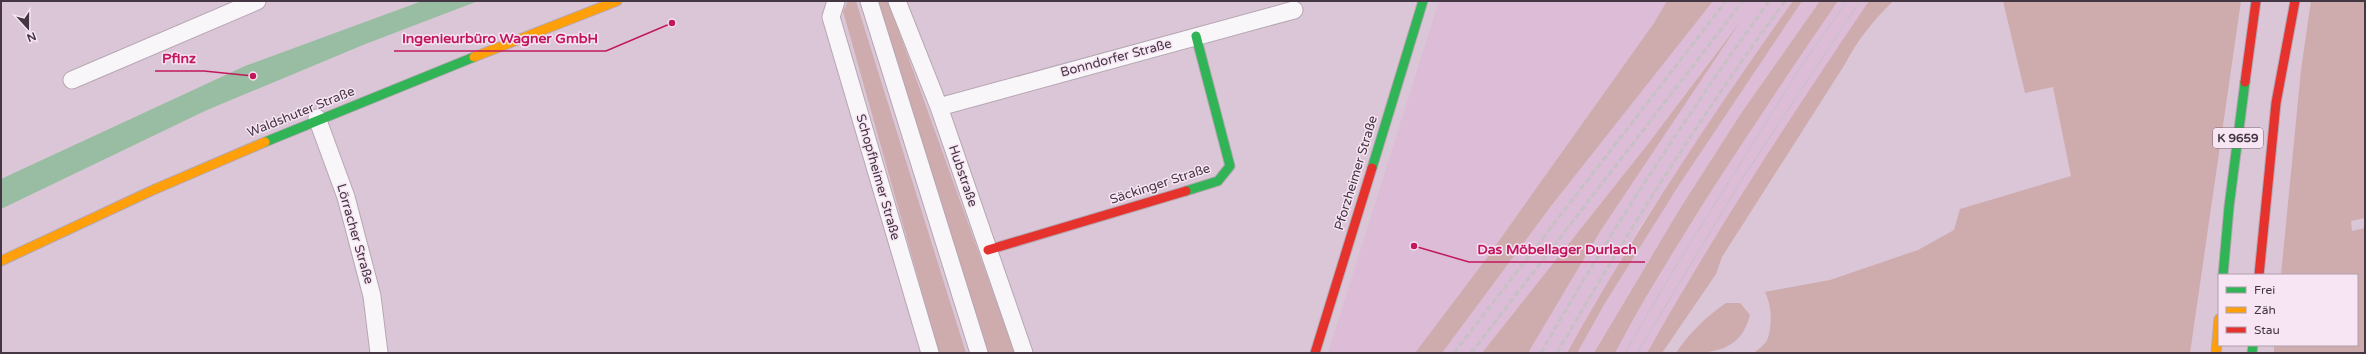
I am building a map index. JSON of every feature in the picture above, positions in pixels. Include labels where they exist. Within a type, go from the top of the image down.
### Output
[{"type":"street","points":[[72,80],[227,6],[257,1]]},
{"type":"street","name":"Waldshuter Straße","points":[[1,261],[96,214],[317,118],[617,1]]},
{"type":"street","name":"Schopfheimer Straße","points":[[836,1],[831,17],[930,353]]},
{"type":"street","points":[[869,1],[979,353]]},
{"type":"street","name":"Hubstraße","points":[[897,1],[939,107],[1024,353]]},
{"type":"street","name":"Pforzheimer Straße","points":[[1315,353],[1423,1]]},
{"type":"street","name":"K 9659","points":[[2223,274],[2229,207],[2256,1]]},
{"type":"street","name":"K 9659","points":[[2259,274],[2269,148],[2288,30],[2295,1]]},
{"type":"street","name":"Bonndorfer Straße","points":[[939,107],[1294,10]]},
{"type":"street","name":"Säckinger Straße","points":[[988,250],[1218,181],[1230,166],[1196,36]]},
{"type":"street","name":"Lörracher Straße","points":[[317,118],[346,197],[372,296],[379,353]]},
{"type":"street","points":[[2216,353],[2218,330]]},
{"type":"shaded area","points":[[422,1],[478,1],[363,45],[207,110],[1,209],[1,179],[245,66]]},
{"type":"shaded area","points":[[848,1],[856,1],[966,353],[939,353],[843,11]]},
{"type":"shaded area","points":[[878,1],[888,1],[1015,353],[988,353]]},
{"type":"shaded area","points":[[1439,1],[1667,1],[1654,23],[1486,259],[1415,353],[1328,353]]},
{"type":"shaded area","points":[[1667,1],[1713,1],[1551,206],[1442,353],[1415,353],[1486,259],[1654,23]]},
{"type":"shaded area","points":[[1713,1],[1793,1],[1745,69],[1639,228],[1567,353],[1528,353],[1601,230],[1734,29],[1648,144],[1482,353],[1442,353],[1551,206]]},
{"type":"shaded area","points":[[1793,1],[1802,1],[1679,185],[1605,303],[1577,353],[1567,353],[1647,218],[1675,174]]},
{"type":"shaded area","points":[[1802,1],[1820,1],[1742,112],[1681,207],[1594,353],[1577,353],[1605,303],[1679,185]]},
{"type":"shaded area","points":[[1820,1],[1838,1],[1770,101],[1705,201],[1647,295],[1615,353],[1594,353],[1681,207],[1742,112]]},
{"type":"shaded area","points":[[1838,1],[1869,1],[1792,116],[1695,269],[1647,353],[1615,353],[1678,245],[1764,109]]},
{"type":"shaded area","points":[[1869,1],[1893,1],[1872,23],[1855,46],[1722,257],[1716,274],[1662,353],[1647,353],[1699,263],[1754,175]]},
{"type":"shaded area","points":[[2003,1],[2241,1],[2190,353],[1754,353],[1766,342],[1770,331],[1771,317],[1769,303],[1765,292],[1830,280],[1918,250],[1954,230],[1960,209],[2071,176],[2053,87],[2025,93]]},
{"type":"shaded area","points":[[2311,1],[2365,1],[2365,218],[2351,221],[2352,231],[2365,228],[2365,353],[2274,353],[2274,346],[2358,346],[2358,274],[2281,274],[2301,70]]},
{"type":"shaded area","points":[[1740,22],[1601,230],[1528,353],[1482,353],[1648,144]]},
{"type":"shaded area","points":[[1726,303],[1740,303],[1750,315],[1745,328],[1739,337],[1722,349],[1700,353],[1676,353],[1699,325]]},
{"type":"tram line","points":[[1625,353],[1674,269],[1802,65],[1847,1]]},
{"type":"tram line","points":[[1637,353],[1746,173],[1860,1]]},
{"type":"railway","points":[[1454,353],[1726,1]]},
{"type":"railway","points":[[1471,353],[1743,1]]},
{"type":"railway","points":[[1541,353],[1594,263],[1650,174],[1708,87],[1769,1]]},
{"type":"railway","points":[[1557,353],[1610,263],[1666,174],[1724,87],[1785,1]]},
{"type":"traffic: fast","points":[[1372,168],[1423,1]]},
{"type":"traffic: fast","points":[[1186,191],[1218,181],[1230,166],[1196,36]]},
{"type":"traffic: fast","points":[[265,142],[474,57]]},
{"type":"traffic: fast","points":[[2223,274],[2229,207],[2245,82]]},
{"type":"traffic: fast","points":[[2252,353],[2253,346]]},
{"type":"traffic: slow","points":[[474,57],[617,1]]},
{"type":"traffic: slow","points":[[1,261],[153,190],[265,142]]},
{"type":"traffic: slow","points":[[2216,353],[2218,330]]},
{"type":"traffic: jam","points":[[2245,82],[2256,1]]},
{"type":"traffic: jam","points":[[2259,274],[2276,103],[2295,1]]},
{"type":"traffic: jam","points":[[1315,353],[1372,168]]},
{"type":"traffic: jam","points":[[988,250],[1186,191]]},
{"type":"place","name":"Ingenieurbüro Wagner GmbH","points":[[672,23]]},
{"type":"place","name":"Pfinz","points":[[253,76]]},
{"type":"place","name":"Das Möbellager Durlach","points":[[1414,246]]}]
